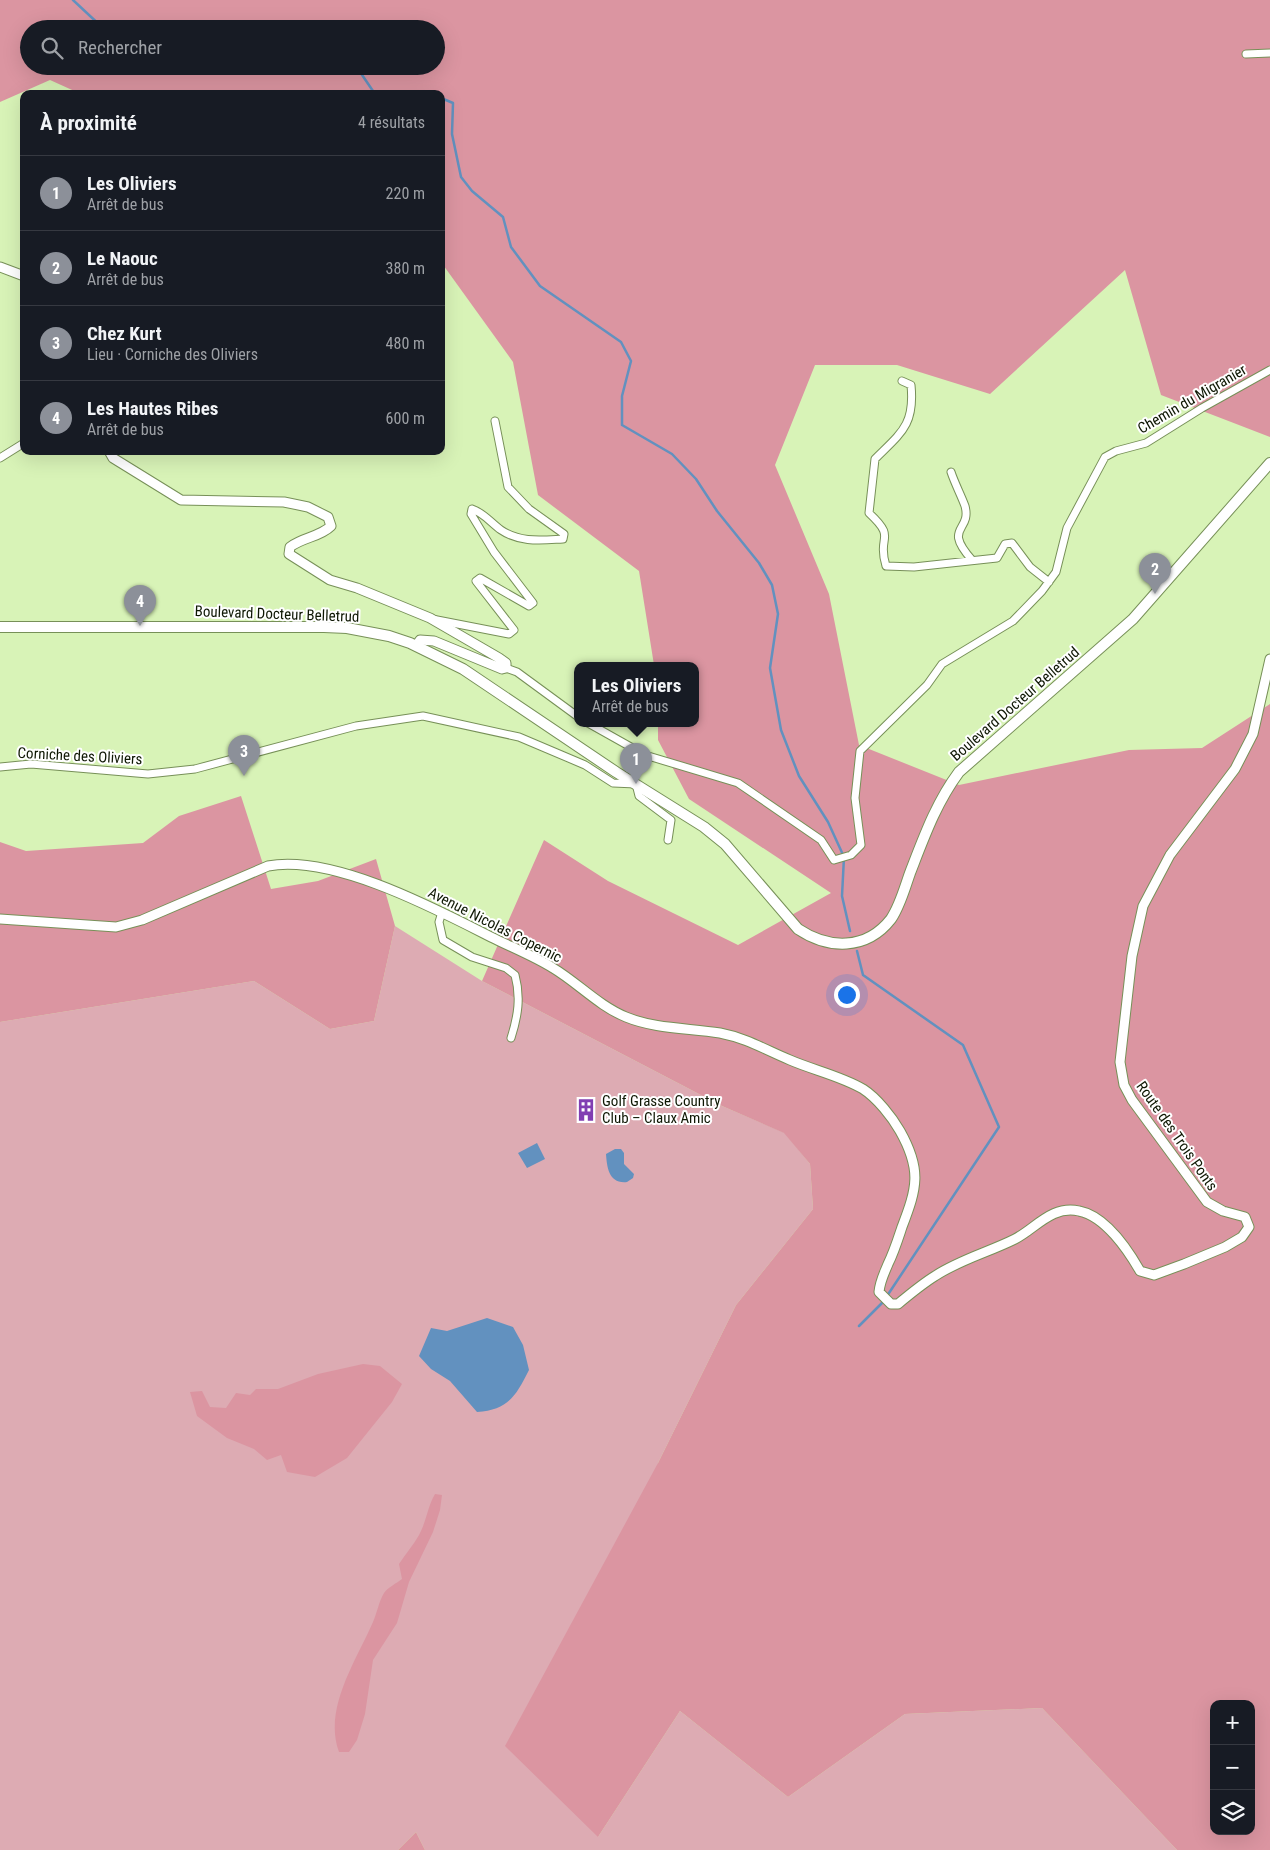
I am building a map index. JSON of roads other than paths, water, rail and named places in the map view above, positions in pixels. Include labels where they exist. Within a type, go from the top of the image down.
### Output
[{"type":"main road","name":"Boulevard Docteur Belletrud","points":[[0,627],[324,627],[370,631],[416,646],[463,669],[636,784],[683,812],[725,844],[798,929],[812,938],[827,944],[849,944],[864,939],[890,919],[933,815],[944,792],[959,772],[1133,619],[1270,463]]},
{"type":"street","points":[[1246,54],[1270,53]]},
{"type":"street","points":[[0,267],[20,274]]},
{"type":"street","name":"Chemin du Migranier","points":[[595,727],[645,755],[738,783],[821,840],[834,860],[851,856],[861,844],[855,798],[860,751],[927,685],[942,664],[1012,621],[1049,582],[1056,572],[1067,528],[1105,458],[1116,451],[1146,443],[1202,408],[1270,370]]},
{"type":"street","points":[[902,381],[910,385],[912,400],[910,414],[905,428],[875,459],[874,479],[869,502],[869,513],[884,526],[887,536],[881,551],[886,566],[914,567],[997,558],[1005,544],[1012,543],[1030,567],[1049,582]]},
{"type":"street","points":[[430,618],[509,634],[514,630],[476,581],[480,578],[515,600],[529,606],[533,603],[494,552],[471,514],[472,509],[479,511],[501,530],[514,537],[527,540],[563,539],[564,534],[529,509],[508,487],[495,421]]},
{"type":"street","points":[[0,458],[20,446]]},
{"type":"street","points":[[111,455],[113,458],[181,500],[284,502],[308,508],[328,517],[331,526],[325,532],[301,539],[290,547],[289,554],[330,580],[357,588],[430,618],[499,658],[506,663],[506,668]]},
{"type":"street","points":[[951,472],[965,506],[965,516],[958,535],[958,542],[972,560]]},
{"type":"street","points":[[416,646],[420,640],[434,641],[502,669],[506,668],[517,672],[574,714]]},
{"type":"street","name":"Route des Trois Ponts","points":[[880,1294],[891,1304],[898,1304],[935,1275],[1016,1238],[1046,1217],[1063,1210],[1080,1211],[1097,1220],[1126,1248],[1140,1271],[1154,1275],[1225,1247],[1242,1237],[1249,1227],[1245,1217],[1223,1211],[1207,1202],[1124,1085],[1120,1062],[1132,956],[1143,906],[1170,855],[1235,769],[1253,734],[1270,659]]},
{"type":"street","name":"Corniche des Oliviers","points":[[0,767],[20,764],[148,774],[186,770],[356,726],[423,716],[519,736],[585,764],[613,783],[636,784]]},
{"type":"street","points":[[636,784],[639,796],[671,820],[668,840]]},
{"type":"street","name":"Avenue Nicolas Copernic","points":[[0,919],[116,927],[142,920],[268,866],[285,863],[320,868],[396,891],[442,912],[553,968],[610,1009],[626,1017],[657,1025],[743,1038],[788,1059],[864,1090],[899,1129],[912,1156],[915,1178],[914,1194],[888,1264],[881,1277],[880,1294]]},
{"type":"street","points":[[442,912],[439,922],[443,940],[472,957],[506,968],[515,974],[518,988],[519,1014],[511,1038]]},
{"type":"water","points":[[537,1143],[545,1159],[527,1168],[518,1153]]},
{"type":"water","points":[[615,1149],[621,1149],[624,1153],[624,1164],[634,1174],[633,1178],[627,1182],[616,1180],[608,1170],[606,1154]]},
{"type":"water","points":[[487,1318],[513,1327],[523,1345],[529,1370],[515,1394],[504,1405],[488,1411],[477,1412],[450,1381],[431,1369],[419,1356],[431,1328],[447,1331]]},
{"type":"waterway","points":[[73,0],[94,20]]},
{"type":"waterway","points":[[362,75],[372,90]]},
{"type":"waterway","points":[[445,100],[453,103],[452,134],[461,177],[472,191],[503,217],[511,247],[540,286],[621,342],[631,361],[622,396],[622,425],[672,454],[696,479],[717,511],[759,563],[772,585],[778,614],[770,668],[781,730],[799,776],[828,822],[844,857],[842,896],[850,931]]},
{"type":"waterway","points":[[857,951],[863,975],[963,1045],[999,1127],[887,1296]]},
{"type":"waterway","points":[[859,1326],[884,1301]]},
{"type":"place","name":"Le Naouc","points":[[1155,594]]},
{"type":"place","name":"Les Hautes Ribes","points":[[140,626]]},
{"type":"place","name":"Chez Kurt","points":[[244,776]]},
{"type":"place","name":"Les Oliviers","points":[[636,784]]},
{"type":"place","name":"Golf Grasse Country Club – Claux Amic","points":[[586,1110]]}]
